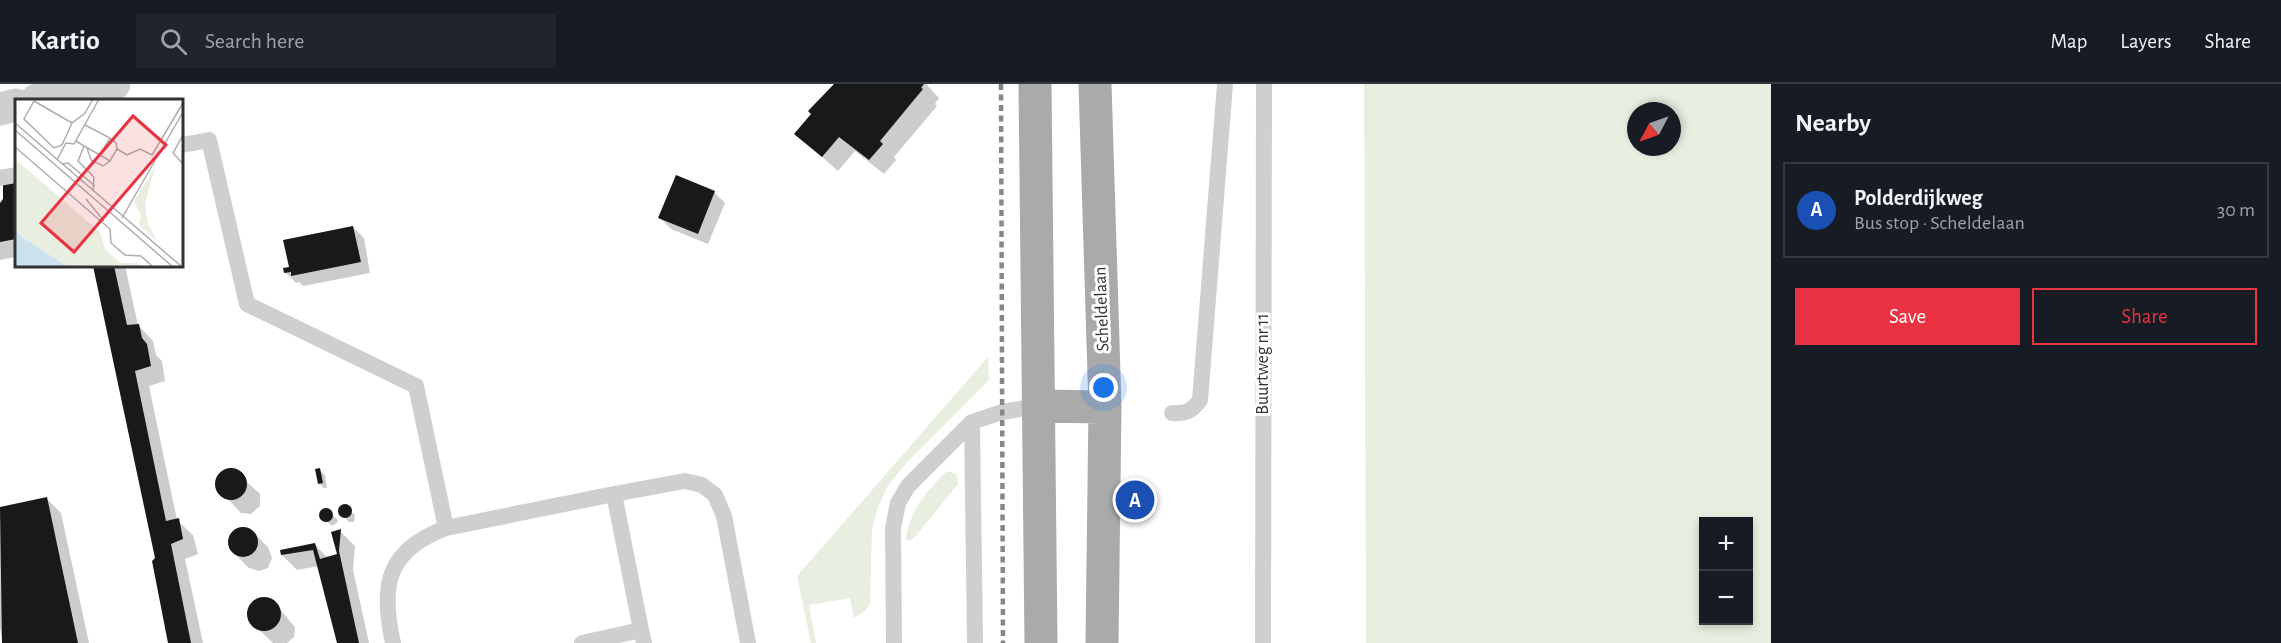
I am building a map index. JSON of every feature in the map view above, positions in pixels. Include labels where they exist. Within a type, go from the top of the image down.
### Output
[{"type":"main road","points":[[1035,84],[1041,643]]},
{"type":"main road","name":"Scheldelaan","points":[[1095,84],[1105,407],[1102,643]]},
{"type":"main road","points":[[1038,406],[1105,407]]},
{"type":"street","points":[[42,99],[114,84]]},
{"type":"street","points":[[0,108],[15,105]]},
{"type":"lane","points":[[1172,412],[1183,414],[1193,410],[1200,400],[1225,84]]},
{"type":"lane","name":"Buurtweg nr 11","points":[[1263,643],[1264,84]]},
{"type":"lane","points":[[183,145],[209,140],[247,304],[416,386],[446,528]]},
{"type":"lane","points":[[0,178],[15,175]]},
{"type":"lane","points":[[894,643],[893,528],[898,503],[908,486],[972,422],[1002,412],[1038,406]]},
{"type":"lane","points":[[972,422],[975,643]]},
{"type":"lane","points":[[393,643],[388,610],[389,580],[395,564],[408,548],[425,536],[446,528],[685,481],[702,485],[715,495],[724,516],[748,643]]},
{"type":"lane","points":[[582,643],[643,637],[614,494]]},
{"type":"shaded area","points":[[1364,84],[1771,84],[1771,643],[1366,643]]},
{"type":"shaded area","points":[[988,357],[989,380],[907,462],[887,487],[872,529],[870,604],[865,611],[854,618],[850,598],[809,605],[816,643],[811,643],[797,576]]},
{"type":"shaded area","points":[[949,471],[957,475],[958,484],[915,537],[909,541],[906,539],[908,529],[915,511],[931,488]]},
{"type":"building","points":[[834,84],[924,84],[921,88],[923,89],[880,141],[883,144],[869,160],[839,137],[822,157],[794,134],[811,114],[808,111]]},
{"type":"building","points":[[676,175],[715,191],[698,234],[658,218]]},
{"type":"building","points":[[15,177],[15,239],[0,242],[0,203],[3,199],[3,185]]},
{"type":"building","points":[[353,226],[361,262],[291,276],[291,272],[284,273],[283,268],[289,267],[283,240]]},
{"type":"building","points":[[93,267],[114,267],[127,325],[139,324],[142,338],[147,344],[151,366],[135,371],[166,521],[179,518],[183,539],[171,544],[191,643],[168,643],[152,561],[155,558]]},
{"type":"building","points":[[231,468],[242,473],[247,484],[242,495],[231,500],[220,495],[215,484],[220,473]]},
{"type":"building","points":[[320,468],[323,483],[318,484],[315,469]]},
{"type":"building","points":[[47,497],[78,643],[2,643],[0,507]]},
{"type":"building","points":[[345,504],[350,506],[352,511],[350,516],[345,518],[340,516],[338,511],[340,506]]},
{"type":"building","points":[[326,508],[331,510],[333,515],[331,520],[326,522],[321,520],[319,515],[321,510]]},
{"type":"building","points":[[243,527],[254,531],[258,542],[254,553],[243,557],[232,553],[228,542],[232,531]]},
{"type":"building","points":[[341,529],[339,551],[359,643],[337,643],[313,550],[281,555],[280,550],[315,543],[320,559],[337,554],[331,532]]},
{"type":"building","points":[[264,597],[276,602],[281,614],[276,626],[264,631],[252,626],[247,614],[252,602]]},
{"type":"railway","points":[[1001,84],[1003,643]]},
{"type":"place","name":"Polderdijkweg","points":[[1135,500]]}]
